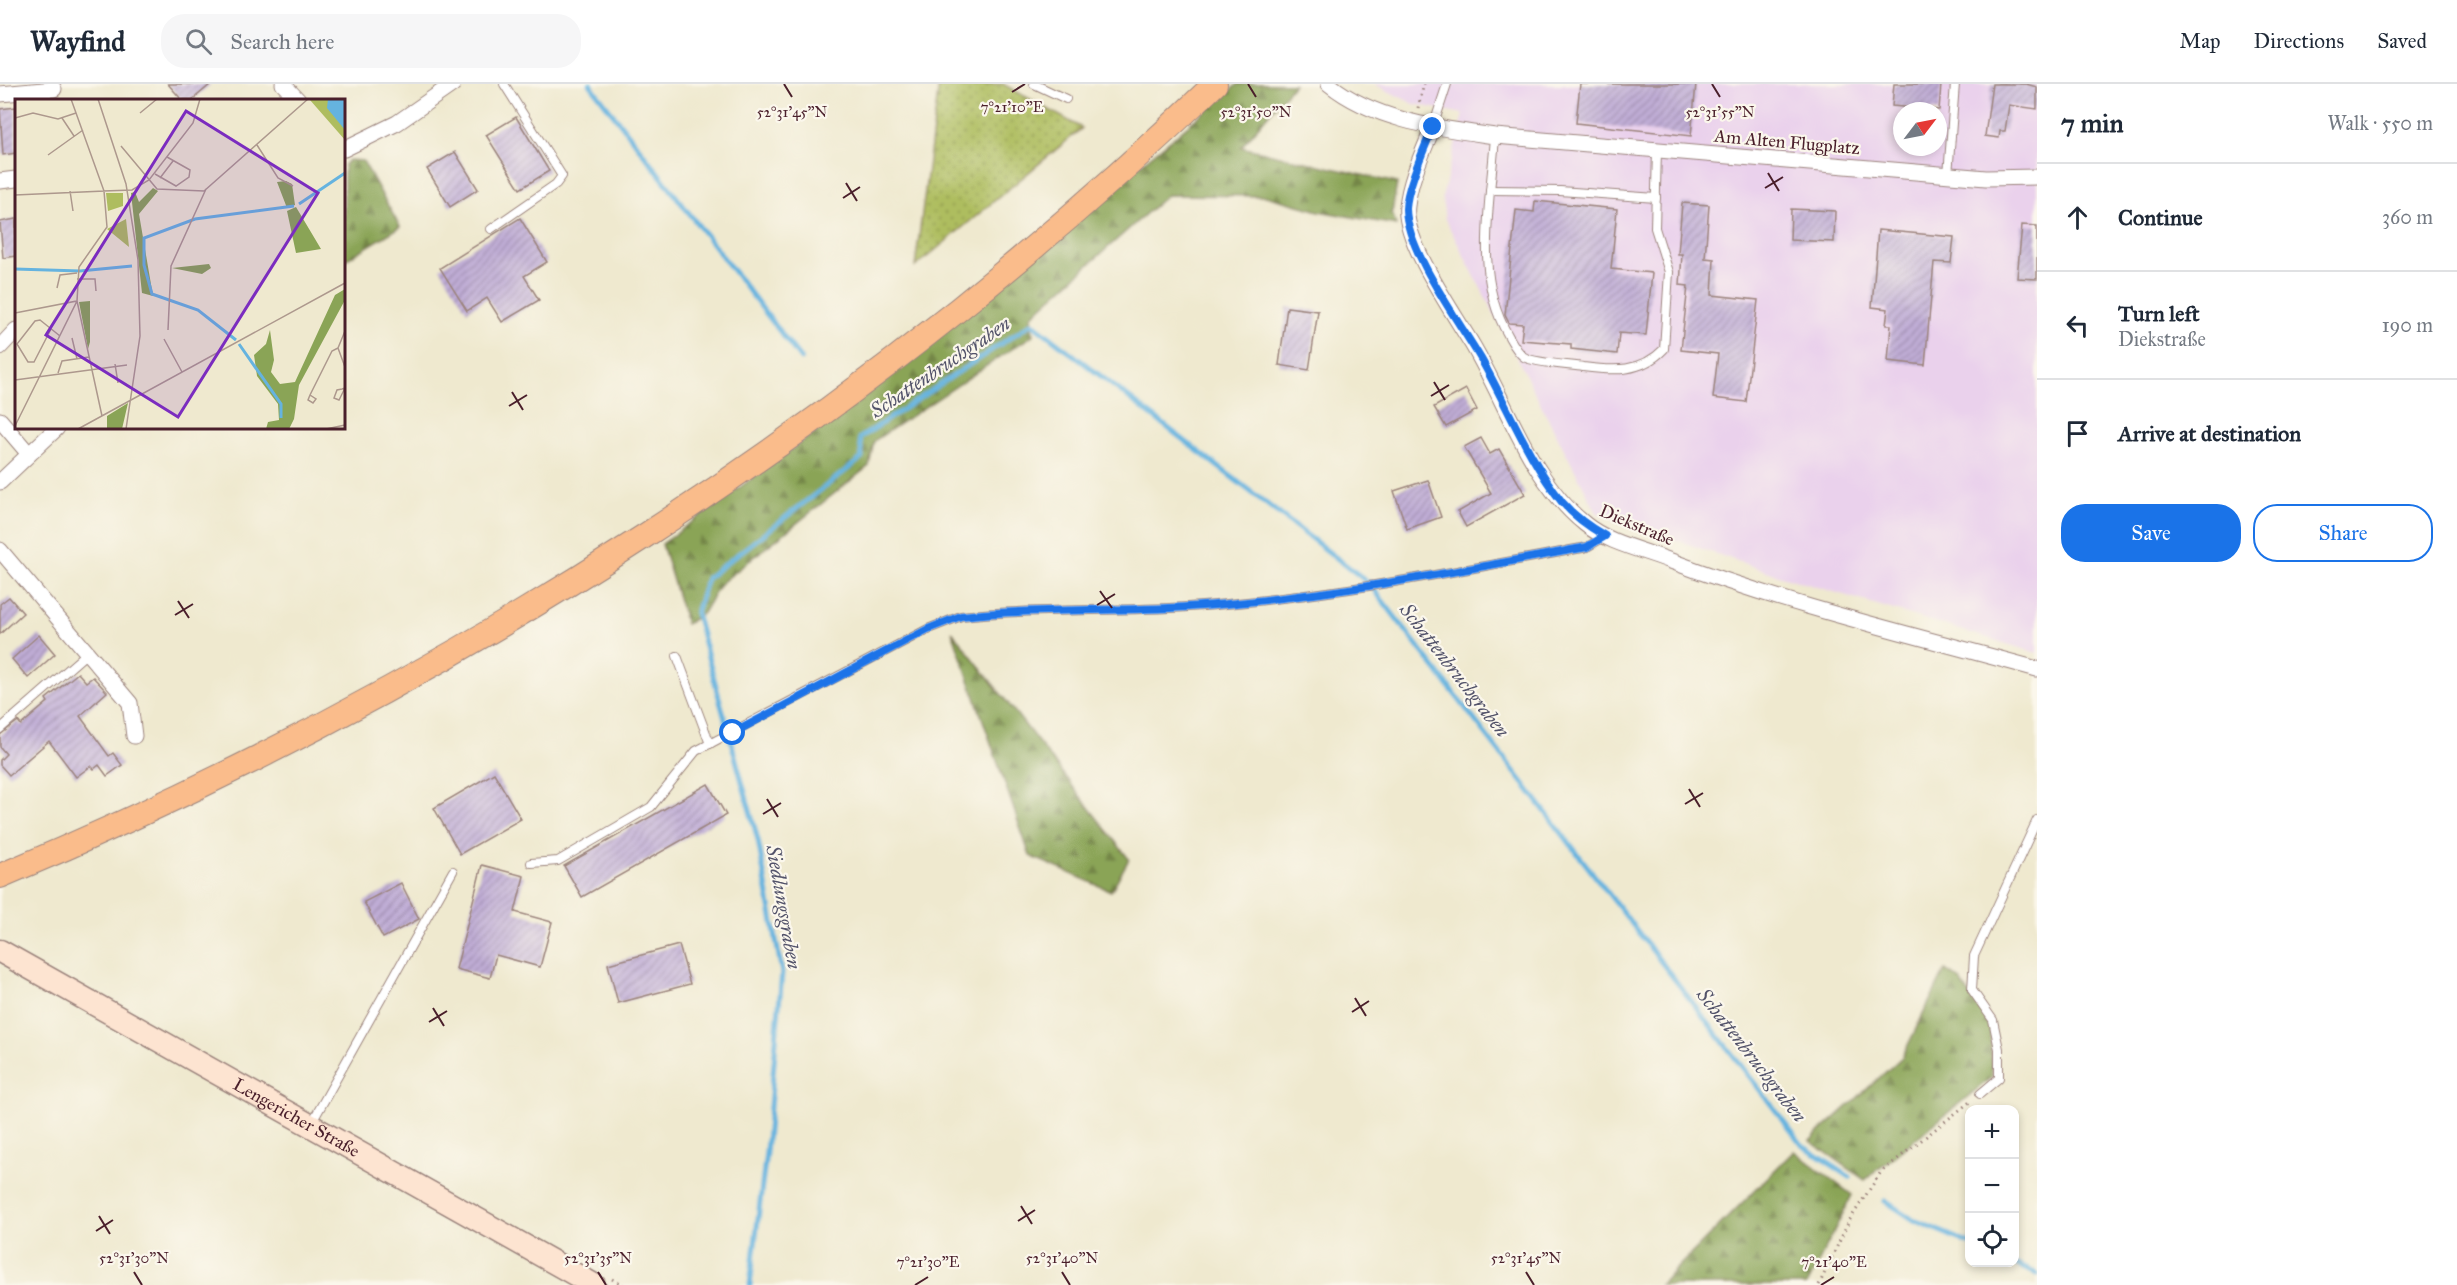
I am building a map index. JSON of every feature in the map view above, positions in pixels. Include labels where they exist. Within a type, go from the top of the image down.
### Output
[{"type":"main road","points":[[0,876],[110,830],[252,761],[372,699],[557,593],[699,500],[864,382],[1024,256],[1215,84]]},
{"type":"main road","name":"Lengericher Straße","points":[[0,951],[594,1285]]},
{"type":"street","points":[[283,84],[297,99]]},
{"type":"street","points":[[345,148],[397,123],[453,84]]},
{"type":"street","name":"Am Alten Flugplatz","points":[[1329,84],[1372,110],[1433,127],[1495,136],[1986,178],[2037,177]]},
{"type":"street","points":[[0,94],[54,91]]},
{"type":"street","name":"Diekstraße","points":[[1433,127],[1419,160],[1406,208],[1413,240],[1482,361],[1535,462],[1563,503],[1586,525],[1605,536],[1701,572],[1797,603],[2037,669]]},
{"type":"street","points":[[0,181],[15,179]]},
{"type":"street","points":[[0,347],[15,331]]},
{"type":"street","points":[[0,420],[29,454]]},
{"type":"street","points":[[0,482],[56,429]]},
{"type":"street","points":[[0,550],[129,703],[134,736]]},
{"type":"lane","points":[[491,229],[556,184],[562,176],[504,84]]},
{"type":"lane","points":[[1034,84],[1066,99]]},
{"type":"lane","points":[[1433,127],[1447,84]]},
{"type":"lane","points":[[1948,175],[1955,84]]},
{"type":"lane","points":[[1495,136],[1486,223],[1494,305],[1515,347],[1525,358],[1612,371],[1638,367],[1653,361],[1664,349],[1669,272],[1654,228],[1658,150]]},
{"type":"lane","points":[[1490,190],[1560,191],[1656,198]]},
{"type":"lane","points":[[531,863],[558,861],[651,807],[696,751],[928,629],[961,616],[1187,607],[1383,585],[1587,547],[1605,536]]},
{"type":"lane","points":[[0,729],[87,653]]},
{"type":"lane","points":[[677,656],[713,742]]},
{"type":"lane","points":[[1980,1094],[2000,1078],[1999,1049],[1994,1020],[1972,990],[1974,956],[2037,820]]},
{"type":"lane","points":[[311,1125],[453,871]]},
{"type":"path","points":[[1414,122],[1424,84]]},
{"type":"path","points":[[1819,1285],[1849,1221],[1881,1172],[1980,1094]]},
{"type":"shaded area","points":[[1374,84],[2037,84],[2037,653],[1784,577],[1597,513],[1445,219],[1442,198],[1463,114],[1414,104]]},
{"type":"green space","points":[[939,84],[1003,84],[1082,128],[915,267]]},
{"type":"green space","points":[[1238,84],[1294,84],[1241,147],[1397,183],[1392,213],[1396,225],[1319,211],[1266,196],[1167,195],[1031,316],[1033,335],[874,441],[869,466],[720,584],[703,613],[686,624],[662,544],[825,425]]},
{"type":"green space","points":[[349,160],[363,161],[400,227],[345,260],[345,164]]},
{"type":"green space","points":[[952,631],[1129,859],[1111,891],[1030,856]]},
{"type":"green space","points":[[1945,970],[1959,979],[1990,1024],[1992,1077],[1865,1180],[1810,1141],[1902,1057]]},
{"type":"green space","points":[[1794,1151],[1852,1195],[1807,1285],[1660,1285]]},
{"type":"building","points":[[168,84],[211,84],[193,99],[181,99]]},
{"type":"building","points":[[1580,84],[1696,84],[1691,136],[1576,123]]},
{"type":"building","points":[[1894,84],[1941,84],[1940,102],[1893,102],[1892,106]]},
{"type":"building","points":[[1992,84],[2026,84],[2037,87],[2037,109],[2009,105],[2005,131],[2000,131],[1999,138],[1985,136]]},
{"type":"building","points":[[15,107],[15,153],[3,155],[0,109]]},
{"type":"building","points":[[516,117],[549,171],[520,189],[486,135]]},
{"type":"building","points":[[455,152],[478,189],[450,207],[427,169]]},
{"type":"building","points":[[1535,201],[1617,209],[1611,269],[1652,273],[1646,335],[1619,333],[1617,354],[1571,349],[1571,344],[1521,340],[1523,324],[1509,323],[1505,315],[1516,210],[1534,212]]},
{"type":"building","points":[[1682,203],[1709,205],[1705,258],[1714,259],[1712,295],[1758,300],[1746,402],[1713,398],[1718,354],[1681,350],[1688,286],[1680,285],[1682,254],[1678,254]]},
{"type":"building","points":[[1791,209],[1835,211],[1834,242],[1790,240]]},
{"type":"building","points":[[520,218],[547,262],[524,276],[539,300],[502,322],[487,298],[467,311],[440,268]]},
{"type":"building","points":[[15,219],[15,256],[3,258],[0,222]]},
{"type":"building","points":[[2022,225],[2037,226],[2037,279],[2017,278]]},
{"type":"building","points":[[1878,230],[1954,237],[1951,263],[1934,262],[1925,365],[1888,361],[1891,325],[1886,325],[1888,309],[1872,307]]},
{"type":"building","points":[[1287,307],[1318,311],[1309,370],[1279,365]]},
{"type":"building","points":[[1466,389],[1477,410],[1446,427],[1434,407]]},
{"type":"building","points":[[1481,438],[1490,454],[1499,449],[1525,494],[1466,527],[1458,512],[1491,493],[1464,447]]},
{"type":"building","points":[[1428,480],[1441,517],[1407,529],[1394,491]]},
{"type":"building","points":[[9,597],[23,613],[0,634],[0,604]]},
{"type":"building","points":[[39,635],[55,654],[28,678],[12,659]]},
{"type":"building","points":[[78,673],[86,682],[93,677],[107,692],[80,716],[109,756],[113,753],[122,765],[107,776],[99,765],[94,769],[91,766],[76,777],[49,741],[9,775],[0,765],[0,760],[6,754],[0,747],[0,735],[18,721],[21,725],[48,702],[46,699]]},
{"type":"building","points":[[494,773],[521,819],[460,854],[434,808]]},
{"type":"building","points":[[708,784],[726,815],[582,897],[564,866]]},
{"type":"building","points":[[482,865],[524,876],[515,912],[552,922],[540,967],[496,955],[490,978],[456,969]]},
{"type":"building","points":[[401,883],[419,919],[383,938],[364,902]]},
{"type":"building","points":[[679,945],[690,984],[618,1003],[608,964]]},
{"type":"waterway","name":"Schattenbruchgraben","points":[[590,84],[801,359]]},
{"type":"waterway","name":"Schattenbruchgraben","points":[[750,1285],[766,1152],[782,973],[758,840],[696,613],[707,578],[862,458],[860,438],[1032,323],[1369,583],[1803,1146],[1850,1177]]},
{"type":"waterway","name":"Schattenbruchgraben","points":[[1885,1201],[1914,1220],[1965,1242]]},
{"type":"waterway","name":"Schattenbruchgraben","points":[[2019,1266],[2037,1274]]},
{"type":"route","points":[[733,733],[928,629],[961,616],[991,613],[1187,607],[1301,596],[1383,585],[1587,547],[1605,536],[1586,525],[1563,503],[1535,462],[1482,361],[1413,240],[1406,208],[1419,160],[1433,127]]},
{"type":"water label","name":"Siedlungsgraben","points":[[784,907]]}]
